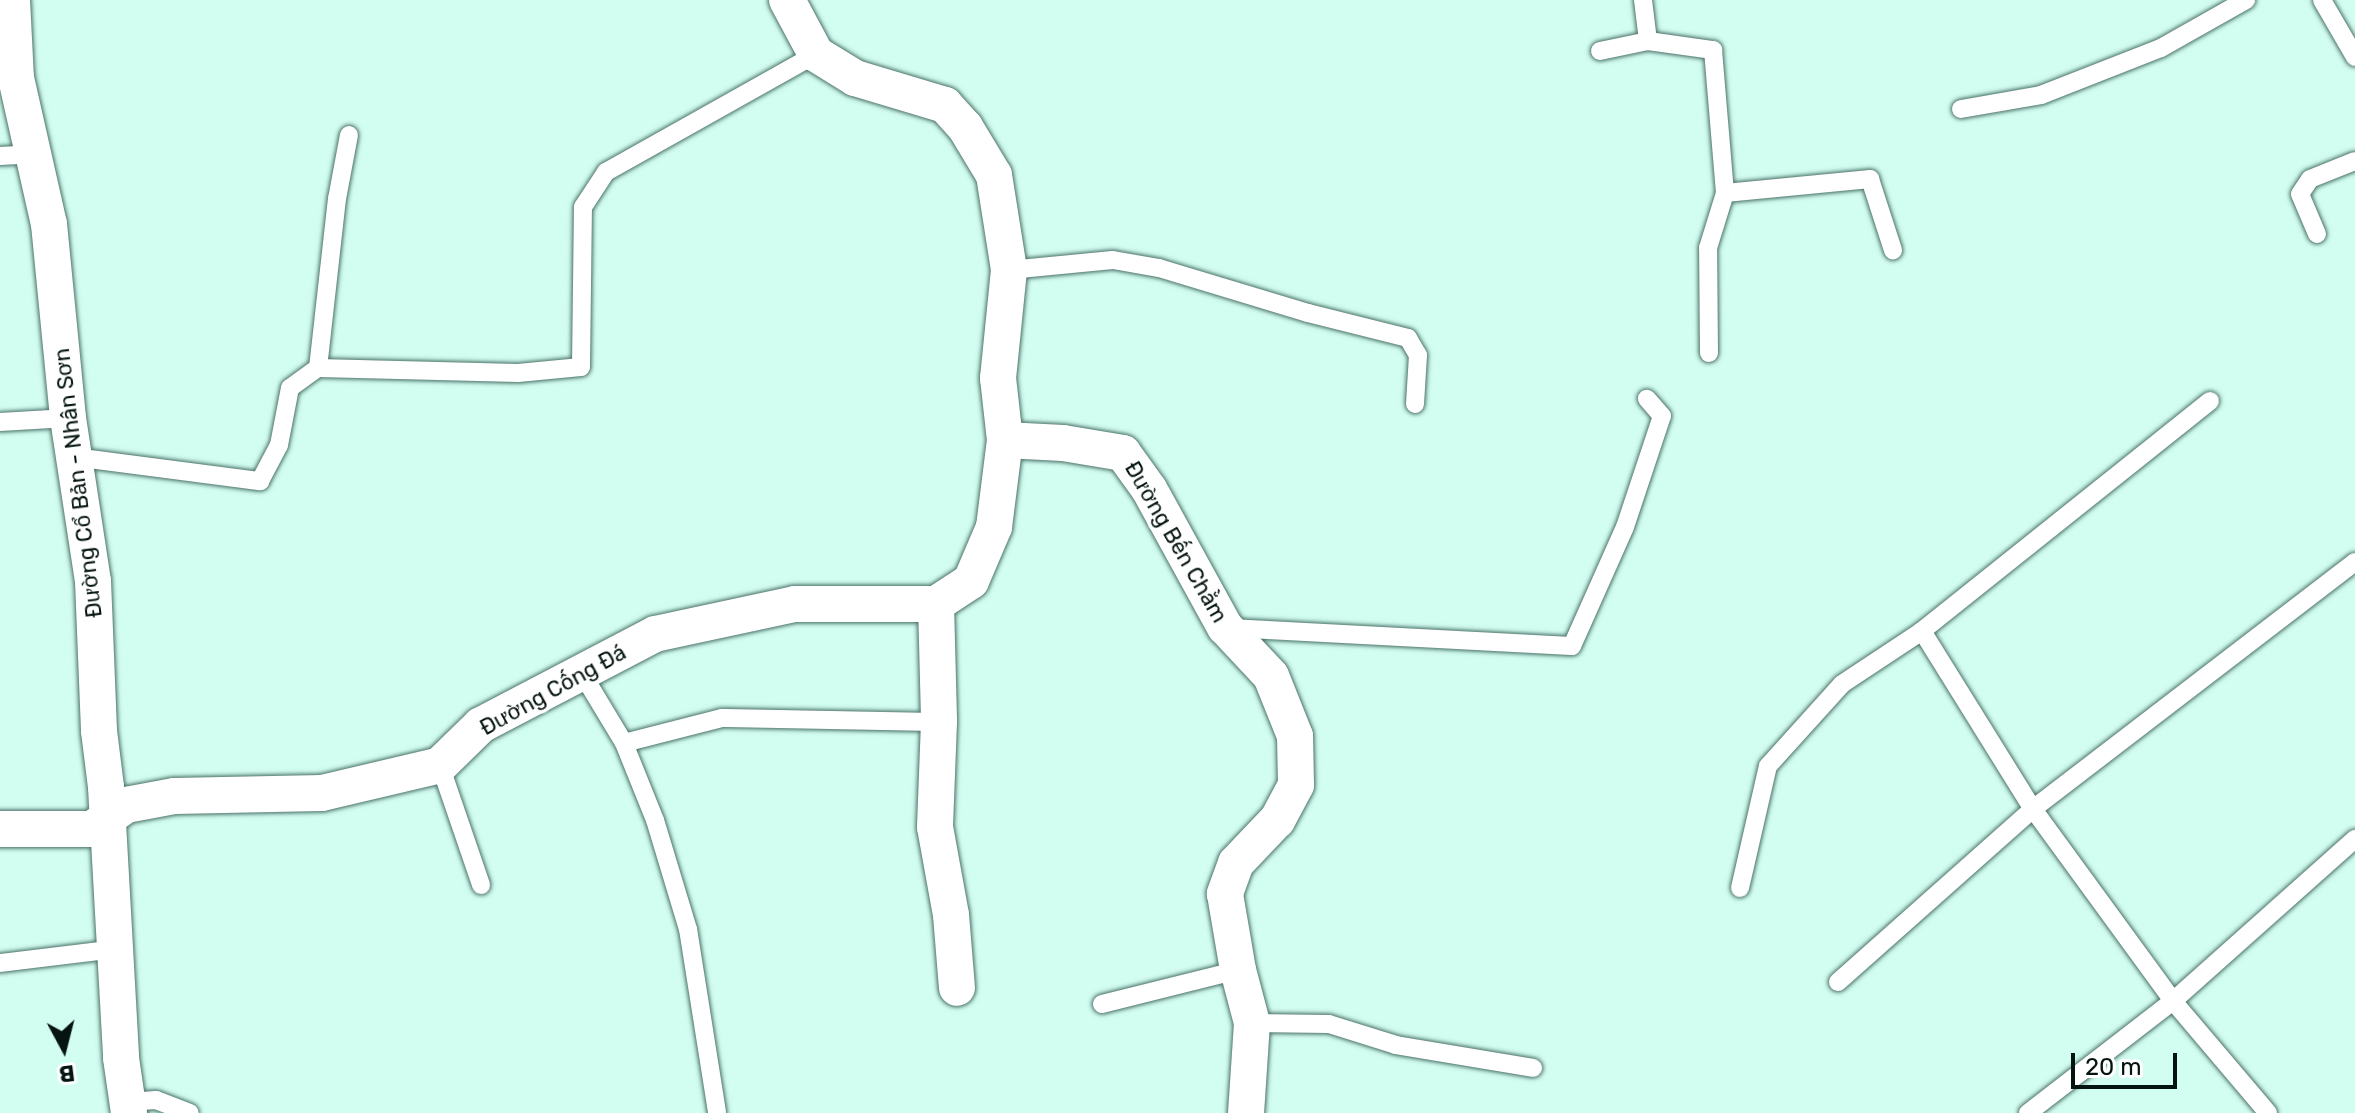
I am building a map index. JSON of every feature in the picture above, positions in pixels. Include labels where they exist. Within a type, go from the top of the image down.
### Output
[{"type":"street","name":"Đường Cổ Bản - Nhân Sơn","points":[[12,0],[8,79],[16,155],[49,224],[68,418],[93,581],[121,1058],[128,1107]]},
{"type":"street","points":[[787,0],[816,54],[855,78],[945,105],[965,127],[994,175],[1009,270],[998,378],[1005,440],[994,527],[971,581],[936,604],[939,722],[935,827],[951,915],[957,988]]},
{"type":"street","name":"Đường Bến Chằm","points":[[1005,440],[1063,443],[1123,453],[1149,489],[1225,627],[1271,676],[1295,736],[1296,785],[1277,820],[1236,863],[1225,894],[1238,970],[1252,1023],[1246,1113]]},
{"type":"street","name":"Đường Cống Đá","points":[[440,765],[481,725],[583,675],[655,634],[795,604],[936,604]]},
{"type":"street","points":[[0,829],[92,829],[126,805],[174,796],[322,793],[440,765]]},
{"type":"lane","points":[[1643,0],[1648,41]]},
{"type":"lane","points":[[1961,109],[2041,95],[2161,48],[2246,0]]},
{"type":"lane","points":[[2322,0],[2355,57]]},
{"type":"lane","points":[[1600,51],[1648,41],[1713,50],[1725,193],[1708,248],[1709,353]]},
{"type":"lane","points":[[74,457],[260,481],[279,445],[290,388],[318,368],[518,373],[581,367],[583,207],[606,172],[816,54]]},
{"type":"lane","points":[[318,368],[337,199],[349,135]]},
{"type":"lane","points":[[2317,234],[2300,194],[2310,179],[2355,161]]},
{"type":"lane","points":[[1725,193],[1870,179],[1893,250]]},
{"type":"lane","points":[[1009,270],[1113,260],[1128,262],[1408,338],[1418,355],[1415,404]]},
{"type":"lane","points":[[1225,627],[1572,646],[1625,527],[1662,416],[1647,399]]},
{"type":"lane","points":[[1740,888],[1768,766],[1842,684],[1922,631],[2210,401]]},
{"type":"lane","points":[[0,422],[68,418]]},
{"type":"lane","points":[[1838,982],[2033,809],[2355,562]]},
{"type":"lane","points":[[1922,631],[2033,809],[2173,1001],[2268,1113]]},
{"type":"lane","points":[[583,675],[624,743],[655,820],[688,929],[717,1113]]},
{"type":"lane","points":[[624,743],[722,718],[939,722]]},
{"type":"lane","points":[[440,765],[481,885]]},
{"type":"lane","points":[[2028,1113],[2173,1001],[2355,839]]},
{"type":"lane","points":[[0,963],[116,949]]},
{"type":"lane","points":[[1102,1004],[1238,970]]},
{"type":"lane","points":[[1252,1023],[1329,1024],[1396,1045],[1533,1068]]},
{"type":"lane","points":[[128,1107],[156,1100],[190,1113]]}]
